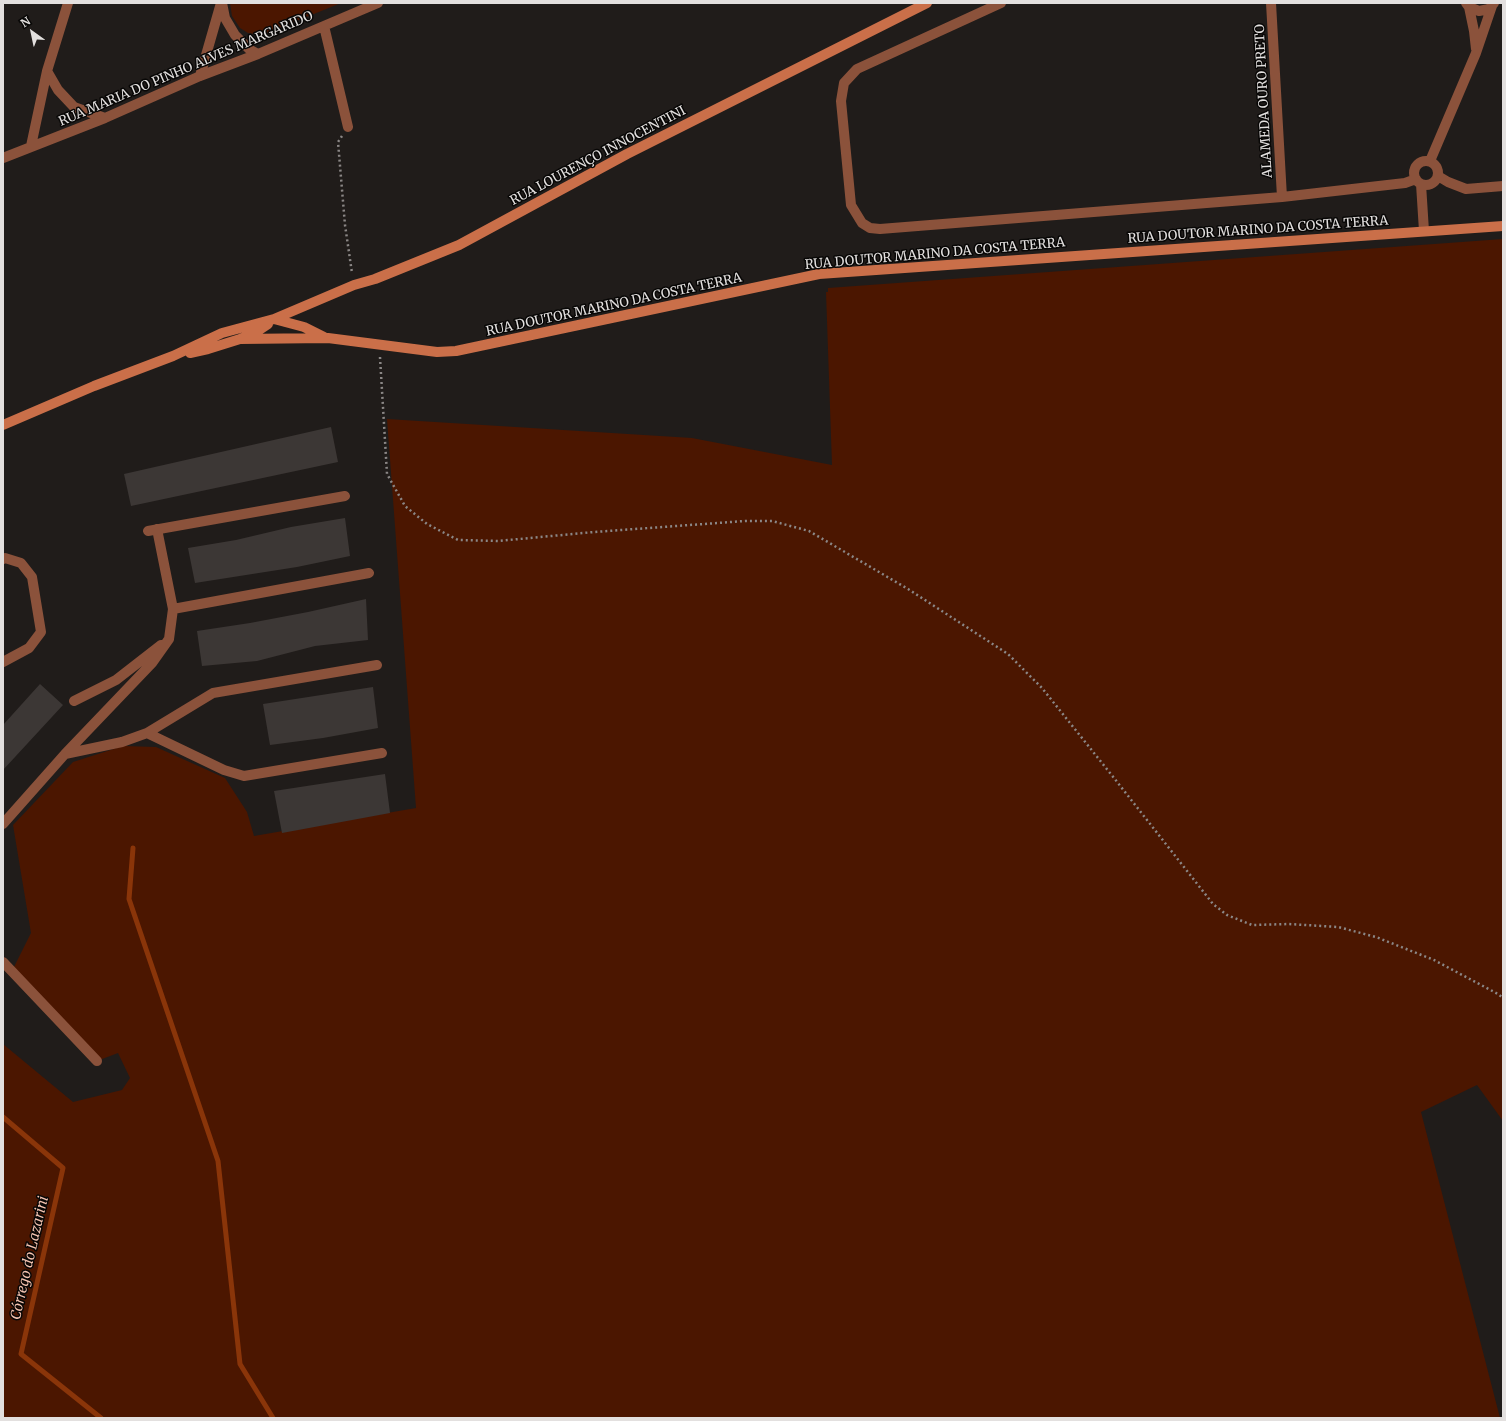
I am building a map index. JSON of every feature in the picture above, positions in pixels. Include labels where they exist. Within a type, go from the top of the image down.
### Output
[{"type":"main road","name":"RUA LOURENÇO INNOCENTINI","points":[[3,425],[94,386],[173,356],[222,333],[274,319],[459,245],[627,154],[927,3]]},
{"type":"main road","name":"RUA DOUTOR MARINO DA COSTA TERRA","points":[[240,339],[328,338],[437,352],[472,349],[819,274],[1503,226]]},
{"type":"main road","name":"RUA LOURENÇO INNOCENTINI","points":[[173,356],[208,349],[240,339],[253,334],[274,319]]},
{"type":"main road","name":"RUA DOUTOR MARINO DA COSTA TERRA","points":[[274,319],[304,327],[328,338]]},
{"type":"street","points":[[31,146],[47,71],[68,3]]},
{"type":"street","points":[[221,3],[225,18],[235,36],[249,49],[258,54]]},
{"type":"street","points":[[200,76],[221,3]]},
{"type":"street","name":"RUA MARIA DO PINHO ALVES MARGARIDO","points":[[3,158],[106,118],[200,76],[258,54],[378,3]]},
{"type":"street","points":[[1001,3],[857,69],[844,83],[841,102],[851,205],[862,223],[870,228],[880,229],[1282,197],[1418,181],[1429,184],[1433,183],[1438,176],[1438,168],[1430,161],[1421,161],[1415,167],[1414,175],[1418,181],[1424,231]]},
{"type":"street","name":"ALAMEDA OURO PRETO","points":[[1271,3],[1282,197]]},
{"type":"street","points":[[1468,5],[1479,11],[1489,9],[1493,4]]},
{"type":"street","points":[[1430,161],[1476,54],[1493,4]]},
{"type":"street","points":[[1468,5],[1474,31],[1476,54]]},
{"type":"street","points":[[324,26],[348,127]]},
{"type":"street","points":[[47,71],[58,90],[74,107],[106,118]]},
{"type":"street","points":[[1438,176],[1448,182],[1466,189],[1503,186]]},
{"type":"street","points":[[3,824],[65,754],[152,663],[169,639],[173,609],[153,530],[345,496]]},
{"type":"street","points":[[3,559],[5,558],[21,563],[32,577],[41,632],[29,648],[3,662]]},
{"type":"street","points":[[173,609],[368,574]]},
{"type":"street","points":[[74,701],[116,680],[169,639]]},
{"type":"street","points":[[65,754],[122,742],[148,734],[213,692],[377,665]]},
{"type":"street","points":[[148,734],[224,770],[244,776],[382,753]]},
{"type":"street","points":[[3,962],[97,1062]]},
{"type":"path","points":[[348,127],[338,142],[344,225],[354,286]]},
{"type":"path","points":[[380,345],[387,474],[405,506],[427,524],[458,540],[498,541],[594,532],[745,521],[772,521],[809,531],[908,589],[1008,654],[1042,688],[1214,904],[1227,915],[1252,925],[1289,924],[1338,927],[1376,937],[1434,960],[1503,998]]},
{"type":"shaded area","points":[[230,3],[341,3],[262,35],[248,33],[240,28],[232,16]]},
{"type":"shaded area","points":[[1503,239],[1503,1121],[1477,1085],[1421,1112],[1500,1418],[3,1418],[3,1044],[73,1102],[122,1090],[130,1078],[118,1053],[97,1061],[12,971],[31,933],[13,825],[73,762],[123,746],[156,747],[225,778],[247,812],[254,836],[416,808],[387,419],[692,438],[832,465],[826,292],[828,292],[828,288]]},
{"type":"building","points":[[331,427],[338,462],[131,506],[124,474]]},
{"type":"building","points":[[345,518],[350,556],[297,567],[195,583],[188,548],[236,540],[291,527]]},
{"type":"building","points":[[366,599],[368,640],[315,646],[257,661],[202,666],[197,631],[250,623]]},
{"type":"building","points":[[40,684],[63,705],[3,770],[3,725]]},
{"type":"building","points":[[373,687],[378,728],[323,738],[270,745],[263,704]]},
{"type":"building","points":[[385,774],[390,813],[282,833],[274,791]]},
{"type":"waterway","points":[[133,848],[129,899],[218,1161],[240,1364],[273,1418]]},
{"type":"waterway","name":"Córrego do Lazarini","points":[[3,1117],[63,1168],[21,1354],[101,1418]]}]
